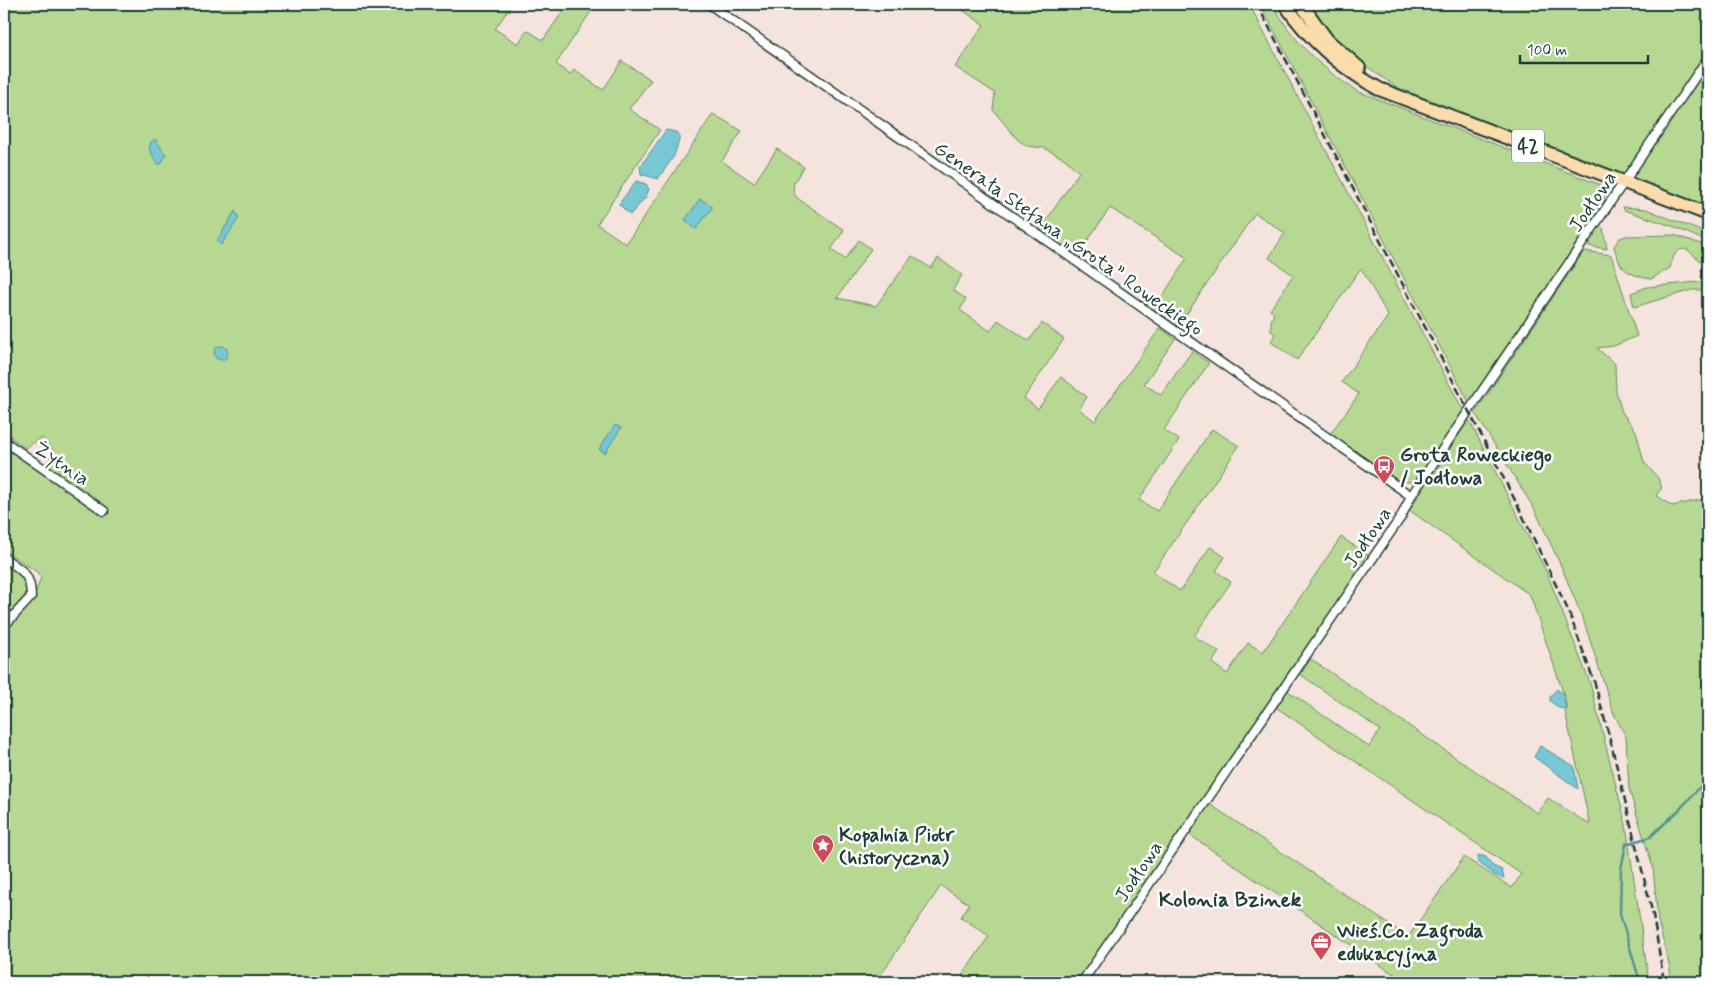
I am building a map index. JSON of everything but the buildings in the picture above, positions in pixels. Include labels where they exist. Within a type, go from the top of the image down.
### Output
[{"type":"main road","name":"42","points":[[1285,4],[1315,42],[1341,65],[1379,89],[1708,214]]},
{"type":"main road","name":"42","points":[[1301,4],[1327,40],[1349,61],[1380,82],[1431,110]]},
{"type":"street","name":"Generała Stefana „Grota” Roweckiego","points":[[708,4],[1411,496]]},
{"type":"street","name":"Jodłowa","points":[[1082,982],[1401,517],[1411,496],[1708,58]]},
{"type":"street","name":"Żytnia","points":[[4,441],[104,510]]},
{"type":"street","points":[[4,558],[22,571],[31,582],[31,597],[4,626]]},
{"type":"green space","points":[[4,4],[512,4],[495,29],[518,44],[527,30],[543,40],[568,4],[596,4],[556,64],[570,75],[574,70],[603,90],[622,61],[651,80],[629,109],[660,130],[597,224],[626,244],[713,114],[742,131],[722,161],[754,183],[777,149],[804,167],[794,182],[793,192],[797,198],[844,230],[831,250],[845,259],[859,240],[871,249],[837,298],[876,306],[912,256],[931,268],[938,258],[962,275],[953,290],[966,299],[960,310],[990,331],[998,320],[1029,341],[1042,323],[1064,339],[1024,398],[1038,409],[1061,377],[1087,397],[1079,409],[1095,421],[1160,328],[1175,339],[1144,384],[1161,395],[1192,351],[1209,363],[1164,430],[1179,440],[1139,500],[1157,511],[1212,429],[1239,446],[1153,572],[1180,591],[1210,547],[1225,557],[1216,571],[1231,582],[1194,636],[1219,652],[1212,663],[1227,674],[1248,643],[1263,652],[1341,537],[1374,559],[1307,657],[1302,672],[1311,659],[1537,813],[1548,798],[1590,825],[1564,706],[1567,710],[1564,695],[1530,595],[1409,510],[1469,420],[1547,573],[1590,683],[1626,825],[1649,982],[1405,982],[1187,833],[1084,982],[958,982],[989,936],[961,917],[969,904],[941,886],[876,982],[4,982],[4,632],[32,602],[41,578],[37,572],[4,550],[4,445],[99,512],[103,507],[48,470],[48,463],[53,450],[42,438],[25,448],[4,432]],"holes":[[[1297,672],[1380,730],[1369,747],[1285,689]],[[1274,706],[1521,874],[1512,888],[1464,857],[1408,937],[1208,803]]]},
{"type":"green space","points":[[954,4],[1249,4],[1464,412],[1417,479],[1410,482],[1400,482],[1330,434],[1359,394],[1342,382],[1388,316],[1361,268],[1297,360],[1271,342],[1275,334],[1271,331],[1271,321],[1274,313],[1270,310],[1293,275],[1269,258],[1285,233],[1255,213],[1177,328],[1153,311],[1187,258],[1110,208],[1077,256],[1039,231],[1079,172],[1065,159],[1044,148],[1027,146],[1017,139],[993,110],[995,93],[955,67],[984,25]]},
{"type":"green space","points":[[1260,4],[1273,4],[1281,18],[1309,53],[1331,73],[1357,91],[1601,185],[1605,190],[1604,203],[1470,404]]},
{"type":"green space","points":[[1309,4],[1708,4],[1708,212],[1400,89],[1375,72],[1337,41]]},
{"type":"green space","points":[[1623,207],[1646,209],[1708,234],[1708,242],[1672,226],[1624,210]]},
{"type":"green space","points":[[1598,227],[1603,228],[1607,249],[1589,246],[1590,239]]},
{"type":"green space","points":[[1674,235],[1704,245],[1708,252],[1700,261],[1688,250],[1677,251],[1670,268],[1651,279],[1630,273],[1622,266],[1616,254],[1614,246],[1620,238],[1626,236]]},
{"type":"green space","points":[[1584,251],[1611,255],[1637,336],[1614,346],[1597,348],[1615,364],[1616,391],[1622,412],[1636,431],[1644,462],[1658,478],[1662,488],[1656,495],[1672,506],[1708,498],[1708,982],[1671,982],[1670,968],[1658,921],[1653,868],[1629,789],[1626,737],[1614,714],[1583,619],[1535,510],[1475,413]]},
{"type":"green space","points":[[1708,281],[1708,290],[1692,290],[1634,307],[1631,293],[1647,287]]},
{"type":"green space","points":[[4,562],[22,577],[26,591],[19,606],[4,623]]},
{"type":"water","points":[[666,130],[676,132],[680,137],[674,156],[658,179],[641,174],[640,167]]},
{"type":"water","points":[[155,139],[166,155],[161,164],[157,164],[149,148],[151,142]]},
{"type":"water","points":[[636,181],[646,184],[649,189],[646,197],[630,215],[619,204]]},
{"type":"water","points":[[700,199],[712,206],[712,208],[696,229],[685,220]]},
{"type":"water","points":[[235,211],[239,218],[221,245],[217,241]]},
{"type":"water","points":[[218,346],[224,346],[228,353],[224,360],[218,360],[214,356],[214,350]]},
{"type":"water","points":[[615,425],[621,428],[605,453],[599,449]]},
{"type":"water","points":[[1557,689],[1563,694],[1566,709],[1559,708],[1550,701],[1550,697]]},
{"type":"water","points":[[1540,746],[1574,766],[1578,789],[1534,757]]},
{"type":"water","points":[[1478,855],[1486,857],[1493,866],[1502,870],[1504,879],[1495,875],[1478,862]]},
{"type":"waterway","points":[[1704,4],[1708,8]]},
{"type":"waterway","points":[[1640,982],[1620,914],[1621,869],[1626,844],[1650,837],[1679,810],[1708,778]]},
{"type":"railway","points":[[1257,4],[1516,502],[1568,610],[1595,684],[1611,743],[1653,915],[1664,982]]},
{"type":"place","name":"Grota Roweckiego / Jodłowa","points":[[1384,485]]},
{"type":"place","name":"Kopalnia Piotr (historyczna)","points":[[823,864]]},
{"type":"place","name":"Wieś.Co. Zagroda edukacyjna","points":[[1321,961]]},
{"type":"district","name":"Kolonia Bzinek","points":[[1230,899]]}]
